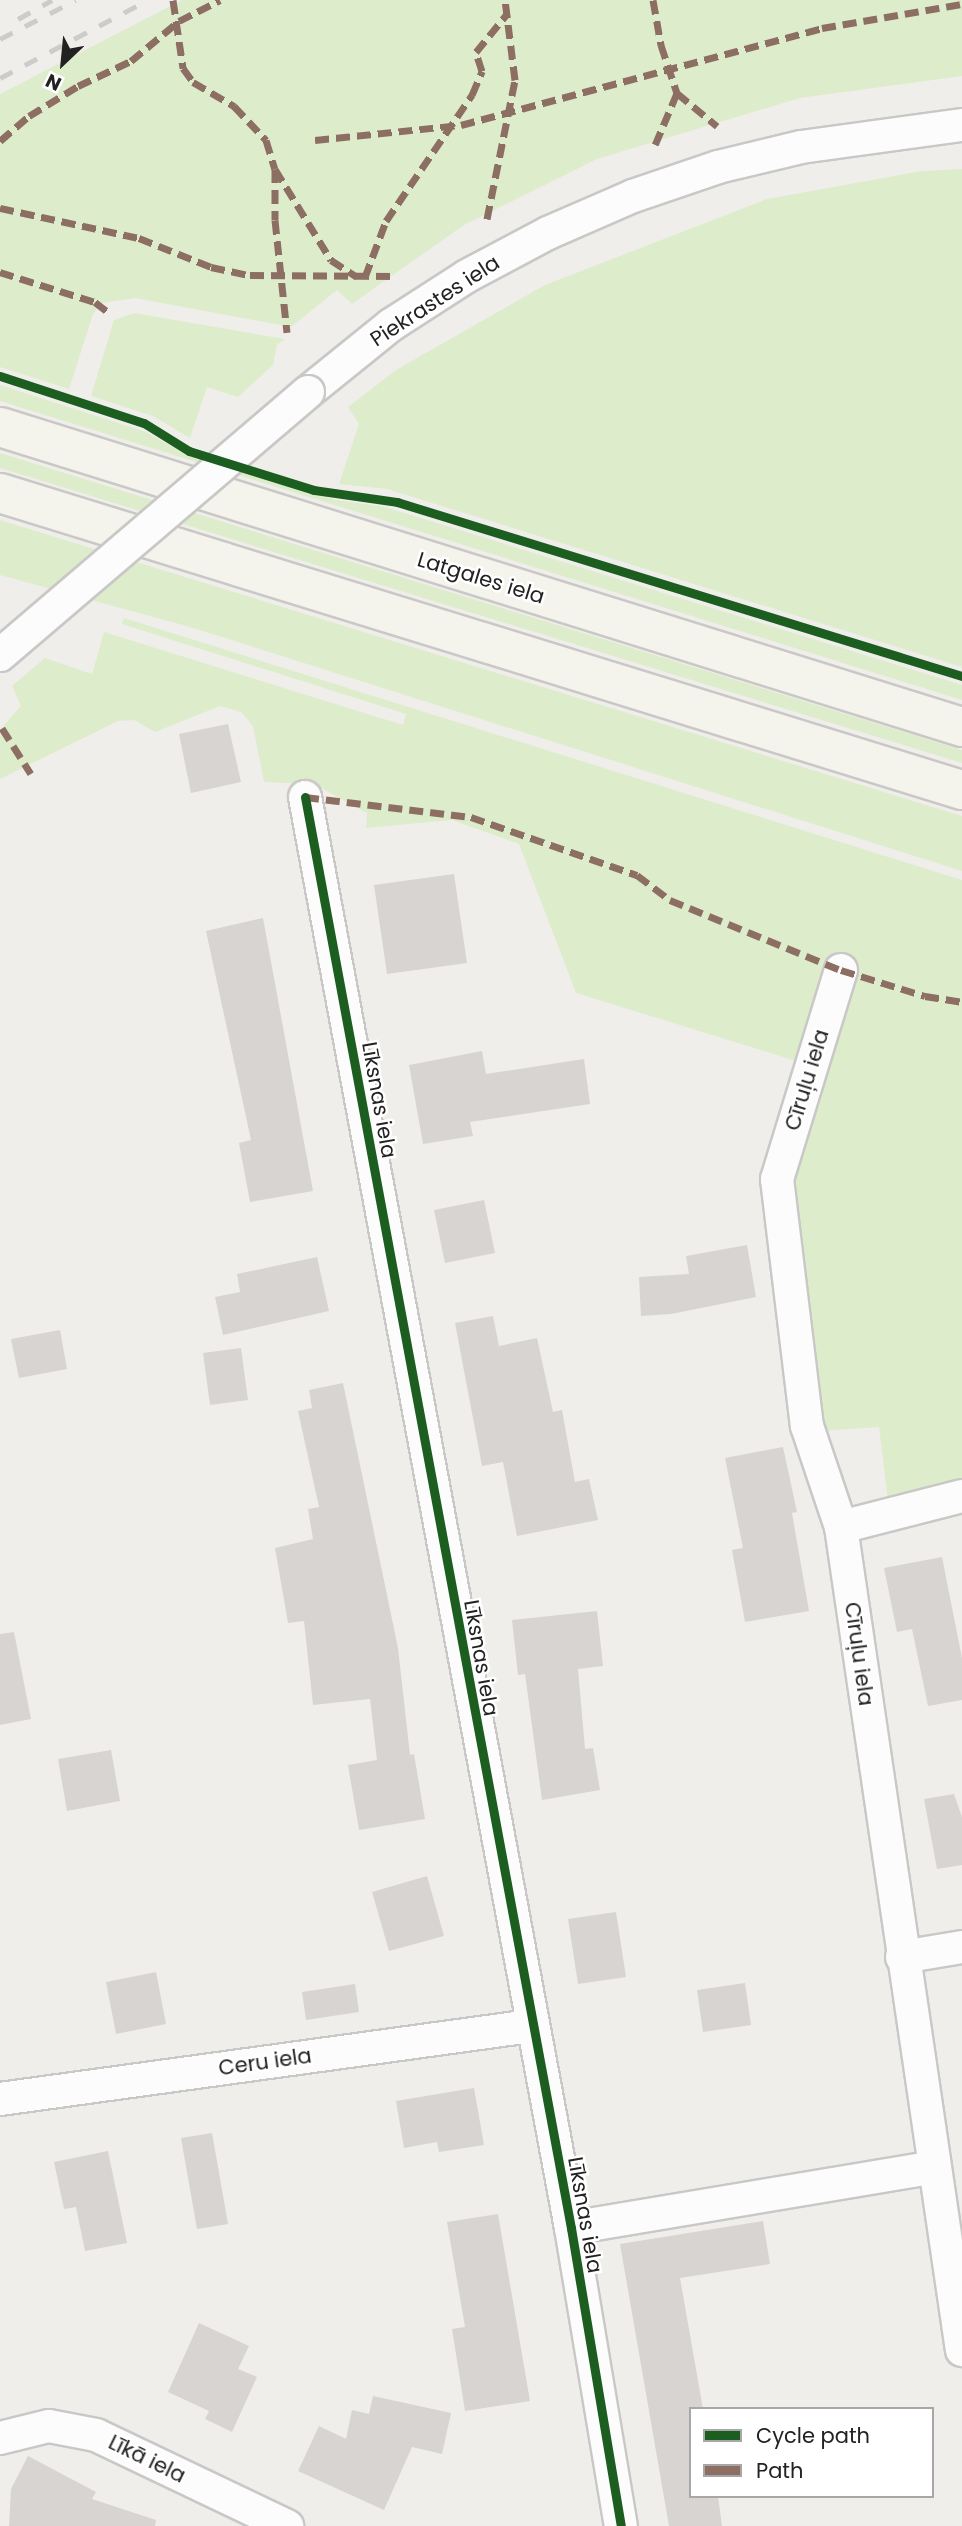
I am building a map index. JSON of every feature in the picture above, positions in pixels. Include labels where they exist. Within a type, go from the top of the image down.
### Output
[{"type":"street","name":"Piekrastes iela","points":[[0,655],[308,392],[391,325],[467,276],[548,233],[633,196],[718,167],[801,147],[962,125]]},
{"type":"street","name":"Latgales iela","points":[[0,427],[962,727]]},
{"type":"street","points":[[0,494],[962,790]]},
{"type":"street","name":"Līksnas iela","points":[[305,797],[531,2026],[571,2228],[621,2526]]},
{"type":"street","name":"Cīruļu iela","points":[[841,970],[777,1179],[807,1426],[841,1527],[902,1957],[962,2350]]},
{"type":"street","points":[[841,1527],[962,1496]]},
{"type":"street","points":[[902,1957],[962,1947]]},
{"type":"street","name":"Ceru iela","points":[[0,2099],[531,2026]]},
{"type":"street","points":[[571,2228],[934,2167]]},
{"type":"street","name":"Līkā iela","points":[[0,2438],[49,2426],[96,2435],[287,2526]]},
{"type":"green space","points":[[182,0],[962,0],[962,76],[800,98],[597,159],[464,225],[352,304],[337,290],[291,327],[135,298],[102,303],[93,314],[69,389],[0,367],[0,94]]},
{"type":"green space","points":[[962,169],[962,667],[387,489],[339,484],[359,424],[348,407],[396,370],[545,285],[767,199],[922,171]]},
{"type":"green space","points":[[134,313],[285,339],[277,345],[273,365],[238,397],[207,387],[190,438],[153,416],[91,396],[114,320]]},
{"type":"green space","points":[[0,385],[146,432],[185,454],[336,500],[385,507],[962,685],[962,700],[0,401]]},
{"type":"green space","points":[[0,453],[962,750],[962,763],[0,468]]},
{"type":"green space","points":[[0,520],[962,816],[962,871],[190,627],[0,575]]},
{"type":"green space","points":[[124,618],[962,880],[962,1487],[888,1501],[879,1427],[822,1431],[786,1183],[819,1068],[576,993],[519,844],[452,820],[366,828],[367,813],[314,784],[264,782],[253,726],[241,712],[220,706],[155,732],[134,720],[118,721],[0,779],[0,730],[21,706],[12,686],[45,658],[92,674],[104,632],[403,725],[406,714],[122,624]]},
{"type":"building","points":[[228,724],[241,782],[191,793],[179,734]]},
{"type":"building","points":[[454,874],[467,963],[387,974],[374,885]]},
{"type":"building","points":[[263,918],[313,1191],[250,1202],[239,1143],[251,1140],[206,931]]},
{"type":"building","points":[[482,1051],[486,1074],[584,1059],[590,1104],[470,1122],[473,1136],[423,1144],[409,1065]]},
{"type":"building","points":[[484,1200],[495,1253],[445,1263],[434,1210]]},
{"type":"building","points":[[747,1245],[756,1297],[671,1314],[641,1316],[639,1277],[689,1274],[686,1256]]},
{"type":"building","points":[[317,1257],[329,1311],[223,1335],[215,1297],[240,1292],[237,1274]]},
{"type":"building","points":[[493,1316],[499,1346],[537,1338],[553,1412],[562,1410],[575,1482],[589,1479],[598,1520],[517,1536],[503,1462],[482,1466],[455,1323]]},
{"type":"building","points":[[60,1330],[67,1369],[19,1378],[11,1339]]},
{"type":"building","points":[[241,1348],[248,1400],[210,1405],[203,1353]]},
{"type":"building","points":[[343,1383],[398,1648],[410,1755],[414,1754],[425,1819],[359,1830],[348,1765],[377,1760],[370,1699],[313,1705],[304,1621],[288,1623],[275,1548],[313,1539],[308,1509],[319,1507],[298,1411],[312,1408],[309,1390]]},
{"type":"building","points":[[783,1447],[797,1512],[792,1513],[809,1611],[745,1622],[732,1550],[743,1548],[725,1458]]},
{"type":"building","points":[[942,1557],[962,1658],[962,1700],[928,1706],[912,1629],[897,1632],[884,1568]]},
{"type":"building","points":[[597,1611],[603,1666],[578,1669],[585,1749],[593,1748],[600,1790],[542,1800],[525,1674],[518,1675],[512,1620]]},
{"type":"building","points":[[14,1632],[31,1719],[0,1725],[0,1634]]},
{"type":"building","points":[[111,1750],[120,1801],[67,1811],[58,1759]]},
{"type":"building","points":[[954,1794],[962,1817],[962,1865],[937,1869],[924,1799]]},
{"type":"building","points":[[427,1876],[444,1936],[389,1951],[372,1892]]},
{"type":"building","points":[[616,1912],[626,1977],[578,1984],[568,1919]]},
{"type":"building","points":[[156,1972],[166,2024],[116,2034],[106,1982]]},
{"type":"building","points":[[745,1983],[751,2025],[703,2032],[697,1990]]},
{"type":"building","points":[[355,1984],[359,2012],[306,2020],[302,1992]]},
{"type":"building","points":[[474,2088],[484,2145],[439,2152],[437,2142],[404,2148],[396,2101]]},
{"type":"building","points":[[212,2133],[228,2224],[197,2229],[181,2138]]},
{"type":"building","points":[[108,2151],[127,2243],[85,2251],[76,2207],[64,2209],[54,2162]]},
{"type":"building","points":[[498,2214],[530,2401],[465,2411],[452,2329],[465,2327],[447,2222]]},
{"type":"building","points":[[763,2221],[770,2264],[680,2278],[703,2407],[689,2407],[689,2498],[718,2498],[722,2526],[669,2526],[620,2244]]},
{"type":"building","points":[[199,2323],[249,2346],[238,2369],[257,2377],[232,2432],[205,2419],[209,2411],[168,2392]]},
{"type":"building","points":[[373,2396],[451,2413],[442,2454],[412,2447],[384,2510],[298,2471],[319,2426],[346,2439],[352,2410],[369,2414]]},
{"type":"building","points":[[28,2456],[96,2492],[92,2499],[156,2520],[155,2526],[9,2526],[11,2489]]},
{"type":"railway","points":[[18,19],[52,0]]},
{"type":"railway","points":[[0,39],[76,0]]},
{"type":"railway","points":[[0,78],[148,0]]},
{"type":"marked path","points":[[173,0],[183,68],[193,82],[234,106],[266,140],[275,169],[275,220],[287,332]]},
{"type":"marked path","points":[[0,141],[29,116],[78,86],[131,61],[179,21],[220,0]]},
{"type":"marked path","points":[[487,219],[515,80],[505,0]]},
{"type":"marked path","points":[[653,0],[661,45],[677,93],[655,145]]},
{"type":"marked path","points":[[315,140],[461,125],[822,28],[962,4]]},
{"type":"marked path","points":[[365,277],[386,221],[472,95],[482,71],[476,52],[507,14]]},
{"type":"marked path","points":[[677,93],[717,126]]},
{"type":"marked path","points":[[275,169],[331,260],[357,277]]},
{"type":"marked path","points":[[0,208],[139,238],[211,267],[250,275],[396,276]]},
{"type":"marked path","points":[[0,272],[95,302],[108,312]]},
{"type":"marked path","points":[[2,728],[31,774]]},
{"type":"marked path","points":[[305,797],[471,817],[637,875],[670,900],[841,970],[925,996],[962,1002]]},
{"type":"cycle path","points":[[0,376],[144,423],[189,451],[314,490],[397,502],[962,676]]},
{"type":"cycle path","points":[[305,797],[571,2228],[621,2526]]}]
